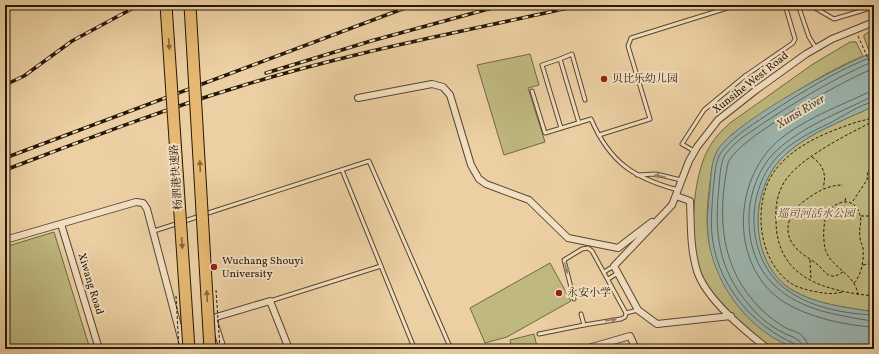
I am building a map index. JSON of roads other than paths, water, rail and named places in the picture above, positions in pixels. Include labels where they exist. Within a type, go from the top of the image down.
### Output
[{"type":"highway","name":"杨泗港快速路","points":[[166,5],[189,349]]},
{"type":"highway","name":"杨泗港快速路","points":[[190,5],[210,349]]},
{"type":"street","name":"Xunsihe West Road","points":[[660,217],[672,205],[694,150],[706,133],[718,120],[756,90],[816,48],[837,37],[874,22]]},
{"type":"street","points":[[358,98],[426,84],[443,87],[450,95],[471,165],[479,179],[486,184],[529,200],[570,238],[592,241],[618,248],[640,230],[660,217]]},
{"type":"street","points":[[677,193],[690,201],[693,254],[701,281],[731,316],[768,349]]},
{"type":"street","points":[[5,240],[140,202],[145,204],[184,349]]},
{"type":"street","points":[[660,217],[614,266],[638,310],[658,324],[731,316]]},
{"type":"street","name":"Xiwang Road","points":[[61,224],[99,349]]},
{"type":"street","points":[[205,349],[222,346],[214,318],[270,301],[289,349]]},
{"type":"street","points":[[585,349],[598,347],[630,336],[636,349]]},
{"type":"lane","points":[[599,135],[650,119],[628,46],[631,38],[737,5]]},
{"type":"lane","points":[[694,150],[682,144],[700,116],[745,76],[793,43],[796,39],[785,5]]},
{"type":"lane","points":[[798,5],[809,37],[816,48]]},
{"type":"lane","points":[[814,5],[815,8],[834,19],[873,7],[874,11]]},
{"type":"lane","points":[[561,128],[542,65],[560,60],[572,54],[585,100]]},
{"type":"lane","points":[[560,60],[579,123]]},
{"type":"lane","points":[[745,76],[756,90]]},
{"type":"lane","points":[[532,91],[545,133],[591,119],[599,135],[620,162],[650,182],[677,193]]},
{"type":"lane","points":[[152,232],[369,161],[451,349]]},
{"type":"lane","points":[[342,170],[413,345]]},
{"type":"lane","points":[[638,175],[656,174],[681,180]]},
{"type":"lane","points":[[574,299],[564,260],[582,249],[588,248],[592,251],[626,313]]},
{"type":"lane","points":[[270,301],[381,266]]},
{"type":"lane","points":[[604,272],[614,266]]},
{"type":"lane","points":[[608,279],[618,274]]},
{"type":"lane","points":[[539,334],[621,319],[625,317],[626,313],[638,310]]},
{"type":"lane","points":[[581,314],[584,325]]},
{"type":"water","name":"Xunsi River","points":[[874,52],[874,106],[812,135],[800,143],[780,160],[762,191],[758,228],[761,247],[768,264],[778,278],[792,290],[811,299],[832,305],[874,312],[874,349],[799,349],[780,341],[751,321],[728,293],[720,277],[713,260],[708,230],[709,202],[714,160],[717,151],[727,139],[765,110],[814,81]]},
{"type":"railway","points":[[5,85],[24,76],[72,41],[139,5]]},
{"type":"railway","points":[[5,158],[413,5]]},
{"type":"railway","points":[[266,73],[371,41],[503,5]]},
{"type":"railway","points":[[5,170],[179,106],[280,74],[409,43],[581,5]]},
{"type":"place","name":"贝比乐幼儿园","points":[[604,79]]},
{"type":"place","name":"Wuchang Shouyi University","points":[[214,267]]},
{"type":"place","name":"永安小学","points":[[559,293]]},
{"type":"park label","name":"巡司河活水公园","points":[[816,214]]}]
